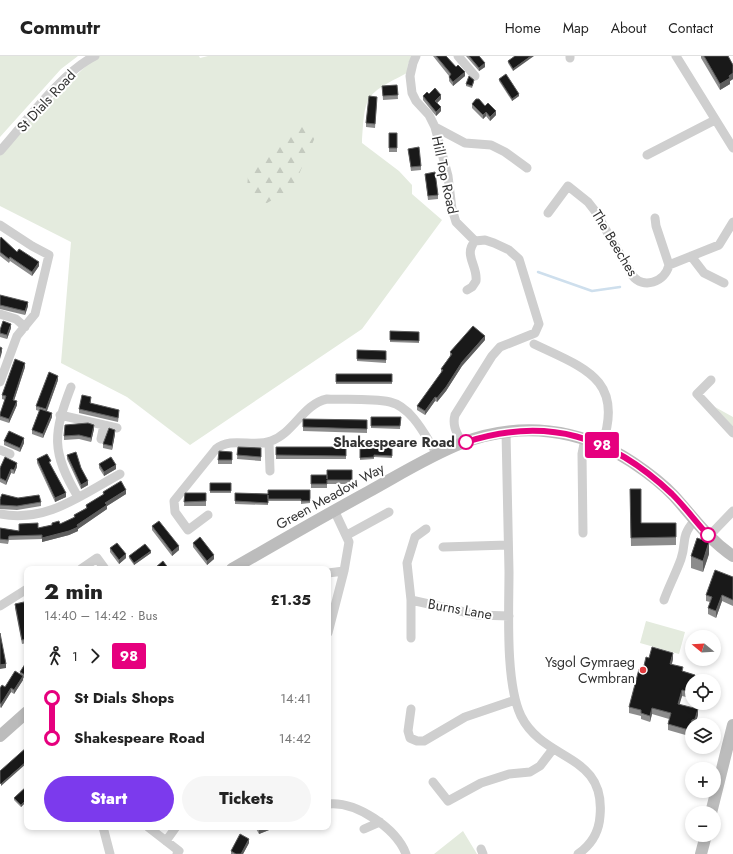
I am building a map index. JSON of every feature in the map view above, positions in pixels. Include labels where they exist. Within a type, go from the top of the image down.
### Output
[{"type":"street","name":"St Dials Road","points":[[0,151],[61,82],[83,62],[95,56]]},
{"type":"street","name":"Hill Top Road","points":[[416,56],[411,68],[410,89],[414,98],[429,115],[435,127],[448,176],[455,218],[460,228],[475,241]]},
{"type":"street","points":[[458,56],[475,76]]},
{"type":"street","points":[[676,56],[733,148]]},
{"type":"street","points":[[647,155],[715,120]]},
{"type":"street","points":[[435,127],[467,144],[491,145],[505,152],[527,168]]},
{"type":"street","name":"The Beeches","points":[[548,213],[568,186],[588,202],[595,211],[632,275],[637,281],[648,283],[659,280],[667,271],[669,265]]},
{"type":"street","points":[[655,218],[656,226],[669,265],[721,244],[733,222]]},
{"type":"street","points":[[0,225],[32,246],[49,254],[35,314],[14,343],[0,382]]},
{"type":"street","points":[[462,443],[455,429],[455,415],[492,356],[503,345],[532,335],[539,328],[539,321],[522,262],[511,251],[485,240],[475,241],[471,247],[470,254],[476,281],[472,287],[467,290]]},
{"type":"street","points":[[691,256],[704,273],[724,283]]},
{"type":"street","points":[[0,314],[16,318],[25,327]]},
{"type":"street","points":[[534,344],[583,368],[597,380],[607,398],[609,409],[609,420],[602,445]]},
{"type":"street","points":[[711,380],[696,394],[733,433]]},
{"type":"street","points":[[71,387],[60,415],[57,430],[58,454],[62,467],[78,497]]},
{"type":"street","points":[[208,515],[188,530],[175,512],[174,501],[220,446],[223,444],[270,442],[284,432],[312,404],[319,400],[327,399],[391,402],[417,423],[437,454]]},
{"type":"street","points":[[60,415],[117,428]]},
{"type":"street","points":[[101,439],[104,425]]},
{"type":"street","name":"Green Meadow Way","points":[[237,566],[334,510],[437,454],[462,443],[484,436],[506,432],[553,431],[602,445],[631,461],[652,476],[673,496],[709,536],[733,556]]},
{"type":"street","points":[[506,432],[509,616],[512,684],[515,700],[521,716],[530,729],[552,749],[591,774],[597,784],[601,797],[600,821],[597,832],[592,841],[578,854]]},
{"type":"street","points":[[583,533],[582,454],[585,439]]},
{"type":"street","points":[[270,442],[270,471]]},
{"type":"street","points":[[0,450],[10,454]]},
{"type":"street","points":[[0,514],[22,516],[46,513],[59,508],[120,474]]},
{"type":"street","points":[[331,621],[349,550],[348,535],[334,510]]},
{"type":"street","points":[[709,536],[733,511]]},
{"type":"street","points":[[348,535],[389,512]]},
{"type":"street","points":[[664,600],[671,579],[682,557],[685,534],[694,521]]},
{"type":"street","name":"Burns Lane","points":[[411,638],[411,600],[407,563],[415,537],[426,529]]},
{"type":"street","points":[[443,547],[508,545]]},
{"type":"street","points":[[85,566],[96,558],[103,566]]},
{"type":"street","points":[[331,573],[344,571]]},
{"type":"street","points":[[0,606],[24,591]]},
{"type":"street","name":"Burns Lane","points":[[411,600],[478,615],[509,616]]},
{"type":"street","points":[[411,709],[408,731],[410,738],[417,741],[424,741],[465,717],[515,700]]},
{"type":"street","points":[[2,731],[24,714]]},
{"type":"street","points":[[714,806],[733,725]]},
{"type":"street","points":[[433,782],[448,801],[481,783],[509,774],[530,772],[540,766],[552,749]]},
{"type":"street","points":[[331,804],[340,804],[349,807],[380,822],[398,839],[406,854]]},
{"type":"street","points":[[364,829],[380,822]]},
{"type":"street","points":[[104,830],[110,854]]},
{"type":"street","points":[[152,830],[179,851],[177,854]]},
{"type":"street","points":[[166,841],[174,830]]},
{"type":"street","points":[[701,854],[704,842]]},
{"type":"green space","points":[[0,56],[78,56],[61,69],[0,137]]},
{"type":"green space","points":[[99,56],[199,56],[200,58],[208,56],[412,56],[408,64],[407,73],[382,86],[370,98],[364,115],[362,143],[399,171],[412,185],[412,194],[442,220],[362,329],[190,445],[127,397],[61,363],[71,242],[0,206],[0,155],[50,101],[91,61]]},
{"type":"green space","points":[[299,123],[313,125],[316,135],[293,188],[267,203],[253,201],[247,189],[248,175],[259,157],[272,150]]},
{"type":"green space","points":[[715,407],[733,417],[733,427]]},
{"type":"green space","points":[[646,621],[685,632],[679,654],[640,643]]},
{"type":"green space","points":[[463,831],[477,854],[434,854]]},
{"type":"building","points":[[436,56],[446,56],[456,67],[458,65],[465,72],[453,82],[449,77],[451,74]]},
{"type":"building","points":[[469,56],[479,56],[485,63],[479,68]]},
{"type":"building","points":[[515,56],[531,56],[513,69],[508,61]]},
{"type":"building","points":[[704,56],[728,56],[733,65],[733,73],[729,76],[730,78],[720,84]]},
{"type":"building","points":[[506,74],[519,94],[512,99],[499,79]]},
{"type":"building","points":[[469,76],[474,80],[472,86],[466,84]]},
{"type":"building","points":[[397,85],[398,95],[383,96],[382,86]]},
{"type":"building","points":[[435,88],[441,95],[435,101],[441,107],[436,112],[423,96],[427,92],[429,94]]},
{"type":"building","points":[[369,96],[377,97],[375,124],[366,123]]},
{"type":"building","points":[[476,99],[479,99],[485,106],[488,103],[496,111],[490,117],[486,112],[483,115],[472,104]]},
{"type":"building","points":[[389,133],[397,133],[397,148],[389,148]]},
{"type":"building","points":[[419,147],[421,166],[411,167],[408,149]]},
{"type":"building","points":[[435,172],[438,195],[428,196],[425,174]]},
{"type":"building","points":[[1,237],[17,252],[19,249],[39,262],[32,272],[0,252]]},
{"type":"building","points":[[0,295],[28,302],[25,311],[0,305]]},
{"type":"building","points":[[3,321],[11,324],[7,335],[0,333]]},
{"type":"building","points":[[473,326],[485,336],[462,362],[446,387],[437,398],[435,397],[425,411],[417,406],[443,370],[441,369],[452,354],[450,352]]},
{"type":"building","points":[[390,331],[419,332],[419,341],[390,340]]},
{"type":"building","points":[[357,350],[386,351],[386,360],[357,359]]},
{"type":"building","points":[[15,359],[25,363],[13,400],[17,401],[9,419],[0,416],[0,414],[6,396],[2,395]]},
{"type":"building","points":[[49,372],[58,376],[46,409],[36,406]]},
{"type":"building","points":[[336,374],[392,374],[392,382],[336,382]]},
{"type":"building","points":[[82,395],[91,397],[90,403],[119,410],[118,418],[79,409]]},
{"type":"building","points":[[40,409],[52,413],[43,434],[32,430]]},
{"type":"building","points":[[371,417],[401,417],[400,426],[371,426]]},
{"type":"building","points":[[303,419],[367,420],[367,429],[303,427]]},
{"type":"building","points":[[88,423],[94,425],[91,438],[79,435],[64,436],[65,425]]},
{"type":"building","points":[[109,428],[115,430],[112,446],[103,444]]},
{"type":"building","points":[[9,431],[24,438],[20,448],[4,441]]},
{"type":"building","points":[[238,447],[261,448],[261,457],[237,455]]},
{"type":"building","points":[[276,447],[346,447],[346,456],[276,455]]},
{"type":"building","points":[[392,447],[392,456],[374,455],[374,457],[360,458],[360,449]]},
{"type":"building","points":[[219,451],[232,452],[232,460],[218,460]]},
{"type":"building","points":[[76,452],[81,468],[88,481],[81,485],[67,455]]},
{"type":"building","points":[[47,454],[51,461],[49,462],[66,493],[55,498],[37,459]]},
{"type":"building","points":[[5,457],[17,463],[14,470],[11,469],[6,481],[0,478],[0,468]]},
{"type":"building","points":[[111,457],[116,465],[104,472],[99,464]]},
{"type":"building","points":[[327,470],[352,470],[352,480],[327,480],[327,484],[311,484],[311,475],[327,475]]},
{"type":"building","points":[[121,481],[126,490],[105,503],[107,505],[77,525],[78,527],[42,538],[42,535],[9,536],[8,540],[0,539],[0,528],[19,531],[19,524],[38,523],[38,528],[52,525],[52,523],[59,521],[60,524],[75,517],[74,515],[87,508],[86,505]]},
{"type":"building","points":[[210,483],[231,483],[231,491],[210,491]]},
{"type":"building","points":[[630,489],[641,489],[641,523],[676,523],[676,537],[631,538]]},
{"type":"building","points":[[268,490],[310,490],[310,501],[301,501],[301,499],[268,499],[268,503],[235,501],[235,493],[268,494]]},
{"type":"building","points":[[185,493],[206,493],[206,501],[184,502]]},
{"type":"building","points":[[2,494],[18,498],[39,495],[41,502],[17,506],[0,505]]},
{"type":"building","points":[[159,521],[179,546],[172,552],[152,526]]},
{"type":"building","points":[[200,537],[214,555],[207,561],[193,543]]},
{"type":"building","points":[[697,538],[709,542],[703,561],[691,556]]},
{"type":"building","points":[[117,543],[126,554],[119,560],[110,548]]},
{"type":"building","points":[[145,544],[151,551],[134,563],[129,556]]},
{"type":"building","points":[[163,561],[167,566],[157,566]]},
{"type":"building","points":[[715,570],[733,577],[733,600],[722,595],[716,611],[708,608],[712,597],[706,595]]},
{"type":"building","points":[[24,602],[24,640],[22,640],[15,604]]},
{"type":"building","points":[[0,633],[6,664],[0,665]]},
{"type":"building","points":[[652,647],[673,653],[670,664],[683,667],[682,671],[692,674],[685,674],[685,691],[682,690],[678,704],[685,706],[685,710],[698,710],[695,718],[685,718],[685,729],[668,724],[671,713],[652,708],[650,716],[641,713],[641,710],[629,707],[639,669],[643,670],[646,657],[649,658]]},
{"type":"building","points":[[24,666],[24,674],[20,672]]},
{"type":"building","points":[[15,671],[23,676],[14,690],[11,688],[1,704],[0,688],[2,685],[5,687]]},
{"type":"building","points":[[24,750],[24,764],[1,784],[0,771]]},
{"type":"building","points":[[24,789],[24,802],[21,805],[14,798]]},
{"type":"building","points":[[240,834],[249,839],[241,854],[236,854],[231,851]]},
{"type":"waterway","points":[[538,272],[592,291],[620,287]]},
{"type":"bus line","name":"98","points":[[466,442],[484,436],[524,430],[568,433],[602,445],[631,461],[652,476],[673,496],[708,535]]},
{"type":"place","name":"Shakespeare Road","points":[[466,442]]},
{"type":"place","name":"Ysgol Gymraeg Cwmbran","points":[[643,670]]}]
